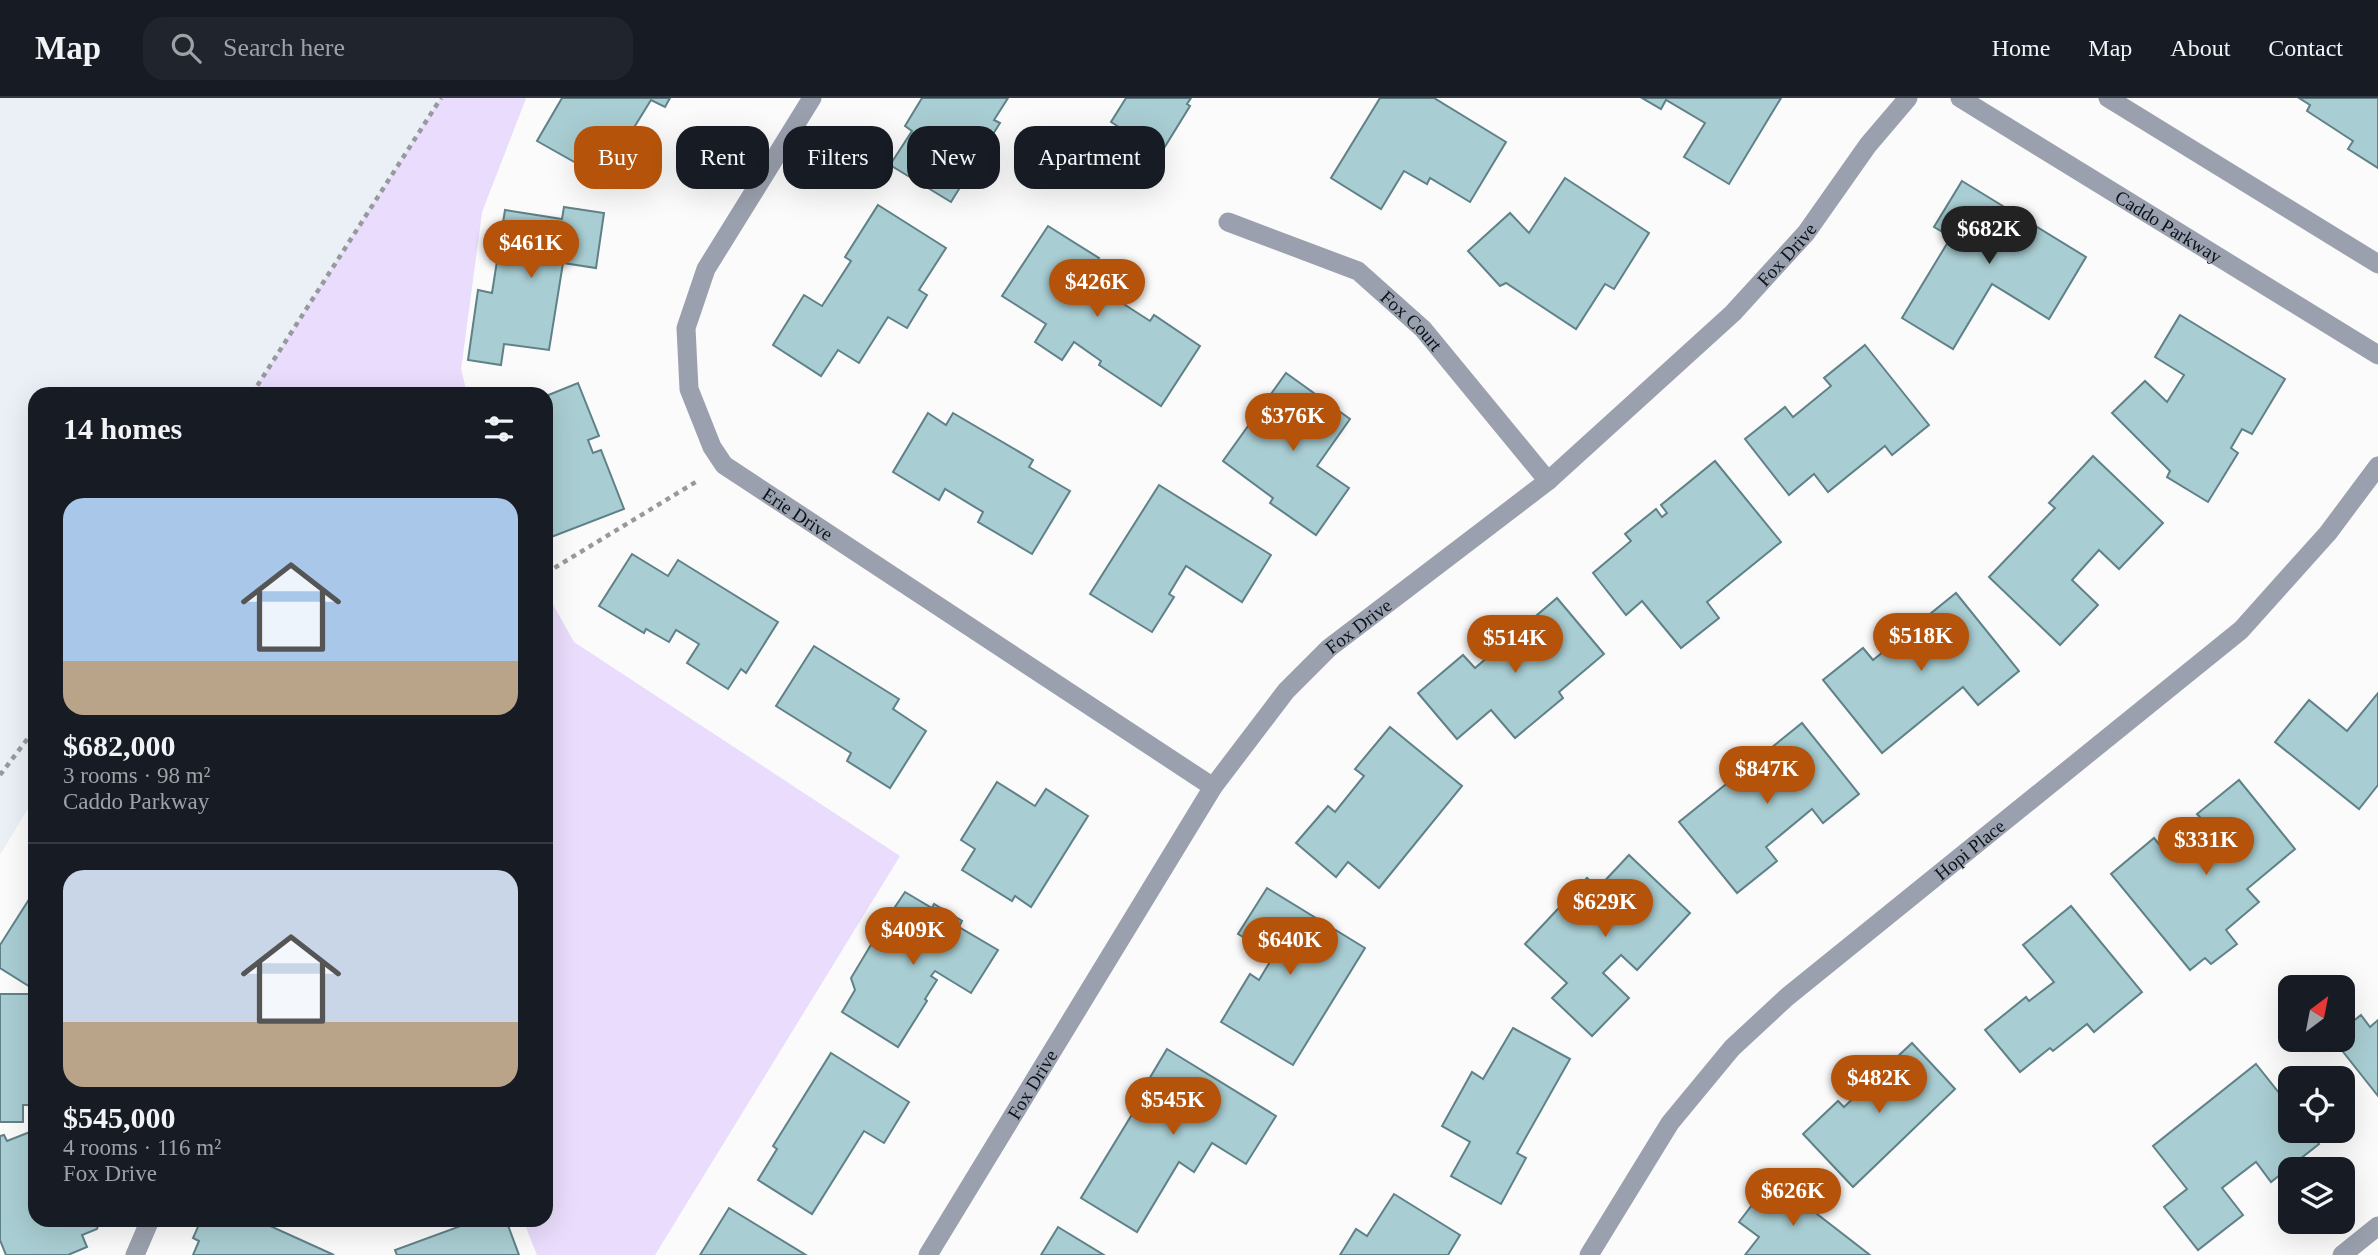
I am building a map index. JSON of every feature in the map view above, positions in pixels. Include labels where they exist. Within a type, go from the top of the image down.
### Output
[{"type":"street","name":"Erie Drive","points":[[812,98],[706,269],[686,328],[689,389],[712,447],[724,465],[1213,787]]},
{"type":"street","name":"Fox Drive","points":[[928,1255],[1213,787],[1286,691],[1329,648],[1548,481],[1733,313],[1806,233],[1868,145],[1908,98]]},
{"type":"street","name":"Caddo Parkway","points":[[1960,98],[2378,355]]},
{"type":"street","points":[[2108,98],[2378,264]]},
{"type":"street","name":"Fox Court","points":[[1227,222],[1358,271],[1423,329],[1548,481]]},
{"type":"street","name":"Hopi Place","points":[[1589,1255],[1670,1123],[1732,1048],[1787,997],[2241,630],[2328,533],[2378,466]]},
{"type":"street","points":[[2343,1255],[2378,1226]]},
{"type":"street","points":[[135,1255],[147,1227]]},
{"type":"path","points":[[256,387],[441,98]]},
{"type":"path","points":[[553,569],[724,465]]},
{"type":"path","points":[[0,775],[28,738]]},
{"type":"shaded area","points":[[0,98],[526,98],[482,212],[461,369],[465,387],[28,387],[28,809],[0,855]]},
{"type":"shaded area","points":[[441,98],[526,98],[482,212],[461,369],[465,387],[256,387]]},
{"type":"shaded area","points":[[553,604],[574,642],[900,856],[655,1255],[537,1255],[526,1227],[553,1227]]},
{"type":"building","points":[[562,98],[670,98],[665,107],[651,100],[635,126],[574,126],[574,162],[537,141]]},
{"type":"building","points":[[922,98],[1008,98],[994,120],[1000,123],[998,126],[905,126]]},
{"type":"building","points":[[1126,98],[1191,98],[1187,104],[1190,106],[1165,147],[1165,126],[1117,126],[1111,122]]},
{"type":"building","points":[[1380,98],[1434,98],[1506,142],[1470,202],[1430,178],[1427,184],[1404,171],[1381,209],[1331,178]]},
{"type":"building","points":[[1642,98],[1781,98],[1729,184],[1684,157],[1705,123],[1666,100],[1661,109]]},
{"type":"building","points":[[2299,98],[2378,98],[2378,168],[2348,149],[2353,141],[2307,111],[2310,105]]},
{"type":"building","points":[[907,139],[907,175],[893,167],[893,160]]},
{"type":"building","points":[[1565,178],[1649,233],[1614,289],[1605,284],[1576,329],[1506,283],[1500,286],[1468,251],[1510,213],[1529,233]]},
{"type":"building","points":[[1962,181],[2086,257],[2049,319],[1992,284],[1953,349],[1902,318],[1951,237],[1934,227]]},
{"type":"building","points":[[930,189],[959,189],[951,202]]},
{"type":"building","points":[[878,205],[946,248],[919,290],[927,295],[907,328],[888,317],[859,363],[838,350],[821,376],[773,345],[804,295],[822,306],[851,261],[845,257]]},
{"type":"building","points":[[564,207],[604,213],[596,268],[563,263],[549,350],[504,344],[501,365],[468,360],[478,290],[492,293],[505,210],[562,219]]},
{"type":"building","points":[[1048,226],[1099,258],[1085,279],[1150,321],[1154,315],[1200,346],[1161,406],[1099,365],[1101,361],[1074,342],[1062,360],[1035,342],[1046,324],[1002,296]]},
{"type":"building","points":[[2180,315],[2285,379],[2252,434],[2242,429],[2231,448],[2238,453],[2208,502],[2167,477],[2170,471],[2112,413],[2145,381],[2167,402],[2184,375],[2155,357]]},
{"type":"building","points":[[1865,345],[1929,425],[1892,455],[1885,446],[1828,492],[1814,474],[1789,495],[1745,439],[1785,407],[1793,417],[1831,386],[1824,378]]},
{"type":"building","points":[[1286,373],[1350,419],[1317,466],[1349,488],[1316,535],[1270,503],[1273,498],[1223,461]]},
{"type":"building","points":[[578,383],[599,436],[588,440],[593,453],[601,450],[624,509],[553,536],[553,393]]},
{"type":"building","points":[[928,413],[946,425],[953,413],[1033,460],[1029,467],[1070,491],[1032,554],[978,522],[983,512],[945,489],[939,500],[893,472]]},
{"type":"building","points":[[2093,456],[2163,523],[2119,569],[2099,550],[2072,580],[2098,605],[2060,645],[1989,577],[2055,508],[2049,503]]},
{"type":"building","points":[[1715,461],[1781,542],[1707,602],[1719,618],[1681,648],[1642,601],[1626,615],[1593,573],[1631,541],[1625,534],[1656,509],[1662,517],[1667,513],[1661,505]]},
{"type":"building","points":[[1159,485],[1271,555],[1242,602],[1186,566],[1169,594],[1174,597],[1152,632],[1090,594]]},
{"type":"building","points":[[632,554],[668,576],[678,560],[778,622],[746,673],[741,669],[728,689],[687,663],[699,644],[676,630],[669,642],[646,629],[644,633],[599,606]]},
{"type":"building","points":[[1956,593],[2019,671],[1978,705],[1963,687],[1882,753],[1823,680],[1863,648],[1873,660]]},
{"type":"building","points":[[1557,598],[1604,654],[1559,692],[1563,698],[1515,738],[1491,710],[1457,739],[1418,693],[1463,655],[1475,668]]},
{"type":"building","points":[[814,646],[899,699],[893,709],[926,731],[890,788],[847,761],[851,753],[776,706]]},
{"type":"building","points":[[2378,693],[2378,785],[2359,809],[2275,742],[2309,700],[2347,731]]},
{"type":"building","points":[[1802,723],[1859,794],[1823,823],[1812,809],[1766,847],[1777,861],[1737,893],[1679,822]]},
{"type":"building","points":[[1390,727],[1462,786],[1379,888],[1348,862],[1336,877],[1296,843],[1328,806],[1335,812],[1364,776],[1355,769]]},
{"type":"building","points":[[2239,780],[2295,849],[2247,889],[2259,902],[2226,930],[2237,944],[2211,964],[2205,958],[2190,970],[2111,874],[2154,838],[2171,859],[2209,827],[2197,814]]},
{"type":"building","points":[[997,782],[1035,806],[1046,789],[1088,816],[1031,907],[1015,896],[1012,901],[962,870],[975,849],[961,840]]},
{"type":"building","points":[[1629,855],[1690,913],[1637,970],[1621,955],[1603,973],[1629,998],[1592,1036],[1552,998],[1567,983],[1525,944],[1587,878],[1598,888]]},
{"type":"building","points":[[1267,888],[1365,948],[1293,1065],[1221,1022],[1250,974],[1259,980],[1274,955],[1238,934]]},
{"type":"building","points":[[905,892],[932,908],[934,904],[962,921],[959,927],[998,950],[971,993],[935,971],[931,976],[937,980],[925,999],[927,1001],[898,1047],[842,1012],[855,990],[851,978],[872,943],[881,940],[890,927],[887,919]]},
{"type":"building","points":[[28,901],[28,986],[0,968],[0,945]]},
{"type":"building","points":[[2071,906],[2142,992],[2094,1032],[2087,1024],[2053,1051],[2050,1048],[2020,1072],[1985,1030],[2026,997],[2029,1001],[2054,982],[2023,945]]},
{"type":"building","points":[[0,994],[28,994],[28,1105],[23,1105],[23,1122],[0,1122]]},
{"type":"building","points":[[2361,1015],[2370,1027],[2378,1020],[2378,1096],[2343,1052],[2356,1052],[2356,1019]]},
{"type":"building","points":[[1513,1028],[1570,1059],[1517,1153],[1526,1158],[1501,1204],[1451,1176],[1470,1142],[1442,1126],[1472,1072],[1483,1079]]},
{"type":"building","points":[[1912,1043],[1955,1089],[1853,1187],[1803,1134],[1838,1101],[1844,1107]]},
{"type":"building","points":[[1167,1049],[1276,1116],[1246,1164],[1212,1143],[1194,1172],[1179,1162],[1137,1232],[1081,1198],[1142,1098],[1139,1096]]},
{"type":"building","points":[[831,1053],[909,1102],[884,1143],[864,1131],[812,1214],[758,1180],[777,1149],[773,1146]]},
{"type":"building","points":[[2256,1064],[2278,1092],[2278,1143],[2319,1144],[2303,1157],[2278,1157],[2278,1176],[2271,1182],[2256,1162],[2222,1188],[2243,1215],[2198,1250],[2164,1207],[2187,1189],[2153,1146]]},
{"type":"building","points":[[28,1133],[28,1227],[98,1227],[82,1235],[87,1247],[68,1255],[6,1255],[0,1240],[0,1136],[4,1135],[7,1141]]},
{"type":"building","points":[[1772,1179],[1870,1255],[1745,1255],[1759,1237],[1739,1222]]},
{"type":"building","points":[[1394,1194],[1460,1235],[1448,1255],[1340,1255],[1356,1229],[1367,1236]]},
{"type":"building","points":[[729,1208],[806,1255],[700,1255]]},
{"type":"building","points":[[198,1227],[272,1227],[334,1255],[193,1255],[199,1241],[193,1238]]},
{"type":"building","points":[[458,1227],[509,1227],[519,1255],[397,1255],[395,1250]]},
{"type":"building","points":[[1058,1227],[1104,1255],[1041,1255]]}]
